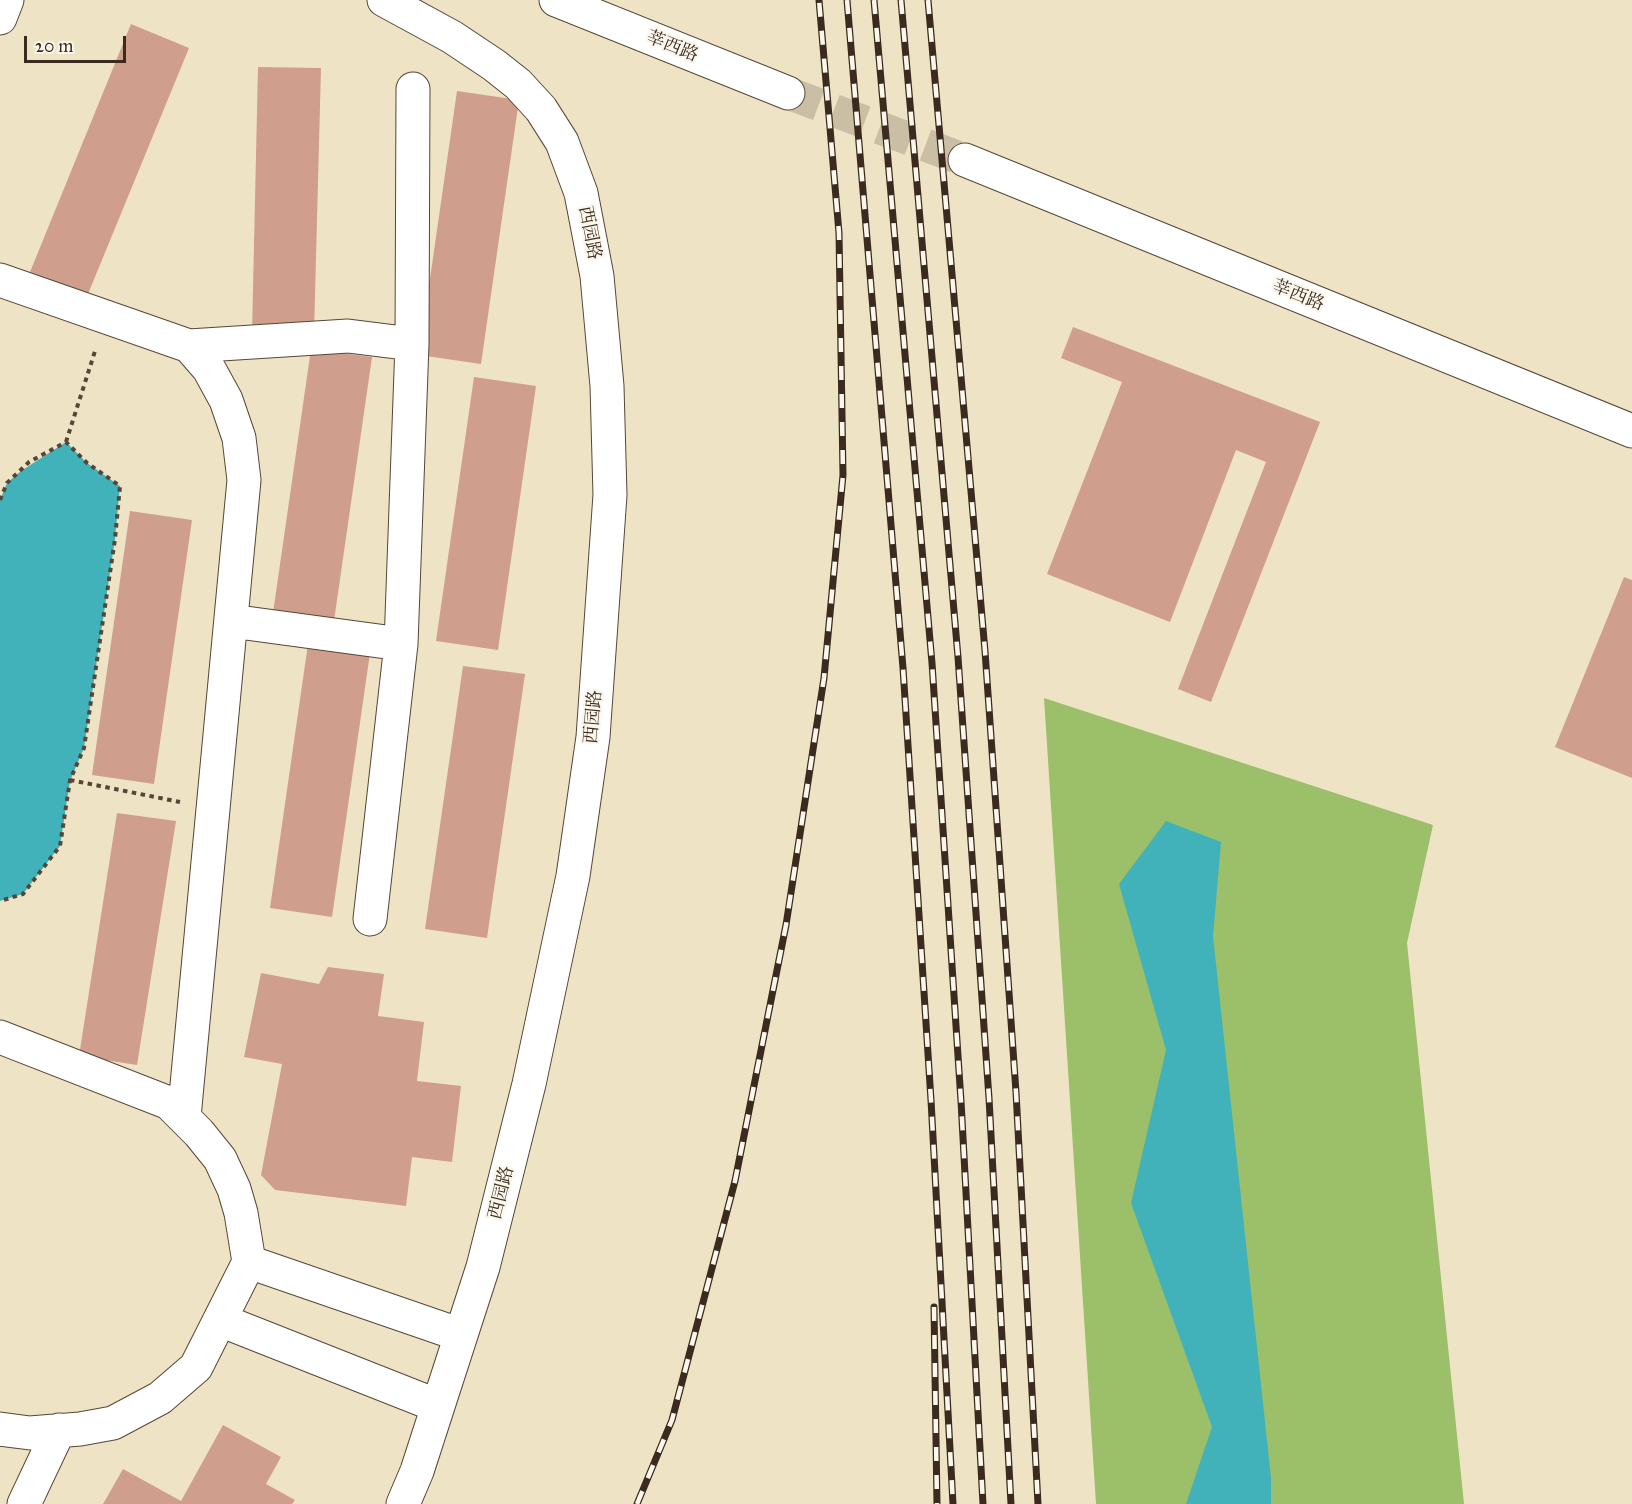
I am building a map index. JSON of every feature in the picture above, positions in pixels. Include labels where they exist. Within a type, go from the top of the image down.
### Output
[{"type":"street","points":[[0,18],[7,0]]},
{"type":"street","name":"西园路","points":[[384,0],[452,37],[518,84],[541,109],[562,142],[581,193],[597,276],[607,386],[610,495],[593,737],[573,876],[529,1084],[483,1267],[417,1471],[403,1504]]},
{"type":"street","name":"莘西路","points":[[556,0],[788,93]]},
{"type":"street","points":[[370,919],[401,644],[412,344],[413,89]]},
{"type":"street","name":"莘西路","points":[[965,160],[1632,431]]},
{"type":"street","points":[[0,280],[189,346],[348,336],[412,344]]},
{"type":"street","points":[[184,1117],[244,480],[239,438],[226,400],[209,369],[189,346]]},
{"type":"street","points":[[231,621],[401,644]]},
{"type":"street","points":[[0,1037],[169,1103],[199,1133],[220,1159],[234,1189],[241,1213],[249,1262],[196,1367],[160,1398],[113,1423],[80,1429],[30,1433],[0,1429]]},
{"type":"street","points":[[249,1262],[461,1335]]},
{"type":"street","points":[[220,1320],[438,1406]]},
{"type":"street","points":[[24,1504],[59,1430]]},
{"type":"path","points":[[0,500],[7,483],[29,462],[66,442],[106,317]]},
{"type":"path","points":[[0,901],[23,894],[60,846],[70,780],[84,748],[116,539],[120,486],[87,463],[66,442]]},
{"type":"path","points":[[70,780],[213,808]]},
{"type":"green space","points":[[1044,698],[1433,825],[1407,943],[1464,1504],[1096,1504]]},
{"type":"water","points":[[66,442],[87,463],[120,486],[115,539],[84,748],[70,781],[60,846],[23,894],[0,901],[0,500],[7,483],[21,471]]},
{"type":"water","points":[[1166,821],[1221,842],[1213,936],[1271,1478],[1271,1504],[1186,1504],[1212,1427],[1131,1203],[1166,1050],[1119,884]]},
{"type":"building","points":[[131,24],[189,48],[88,294],[30,272]]},
{"type":"building","points":[[258,67],[321,68],[314,334],[252,333]]},
{"type":"building","points":[[457,91],[519,100],[481,364],[419,355]]},
{"type":"building","points":[[1073,327],[1320,422],[1211,702],[1178,689],[1266,462],[1236,450],[1170,622],[1047,574],[1122,382],[1061,358]]},
{"type":"building","points":[[311,349],[372,357],[334,621],[273,613]]},
{"type":"building","points":[[474,377],[536,386],[498,650],[436,641]]},
{"type":"building","points":[[130,511],[192,520],[154,784],[92,775]]},
{"type":"building","points":[[1624,577],[1632,580],[1632,778],[1555,747]]},
{"type":"building","points":[[308,644],[370,653],[332,917],[270,908]]},
{"type":"building","points":[[463,666],[525,674],[487,938],[425,929]]},
{"type":"building","points":[[117,813],[176,821],[137,1065],[79,1056]]},
{"type":"building","points":[[328,967],[384,974],[378,1016],[424,1022],[417,1081],[461,1086],[452,1162],[412,1157],[406,1206],[275,1190],[261,1175],[282,1064],[244,1057],[261,973],[319,984]]},
{"type":"building","points":[[223,1425],[281,1457],[266,1484],[295,1500],[292,1504],[103,1504],[123,1469],[181,1501]]},
{"type":"tunnel","points":[[788,93],[965,160]]},
{"type":"railway","points":[[637,1504],[672,1420],[735,1181],[786,925],[824,678],[843,475],[839,233],[819,0]]},
{"type":"railway","points":[[847,0],[903,668],[931,1100],[953,1504]]},
{"type":"railway","points":[[874,0],[932,663],[961,1101],[983,1504]]},
{"type":"railway","points":[[901,0],[958,657],[989,1098],[1011,1504]]},
{"type":"railway","points":[[928,0],[985,651],[1016,1092],[1038,1504]]},
{"type":"railway","points":[[934,1307],[937,1504]]}]
